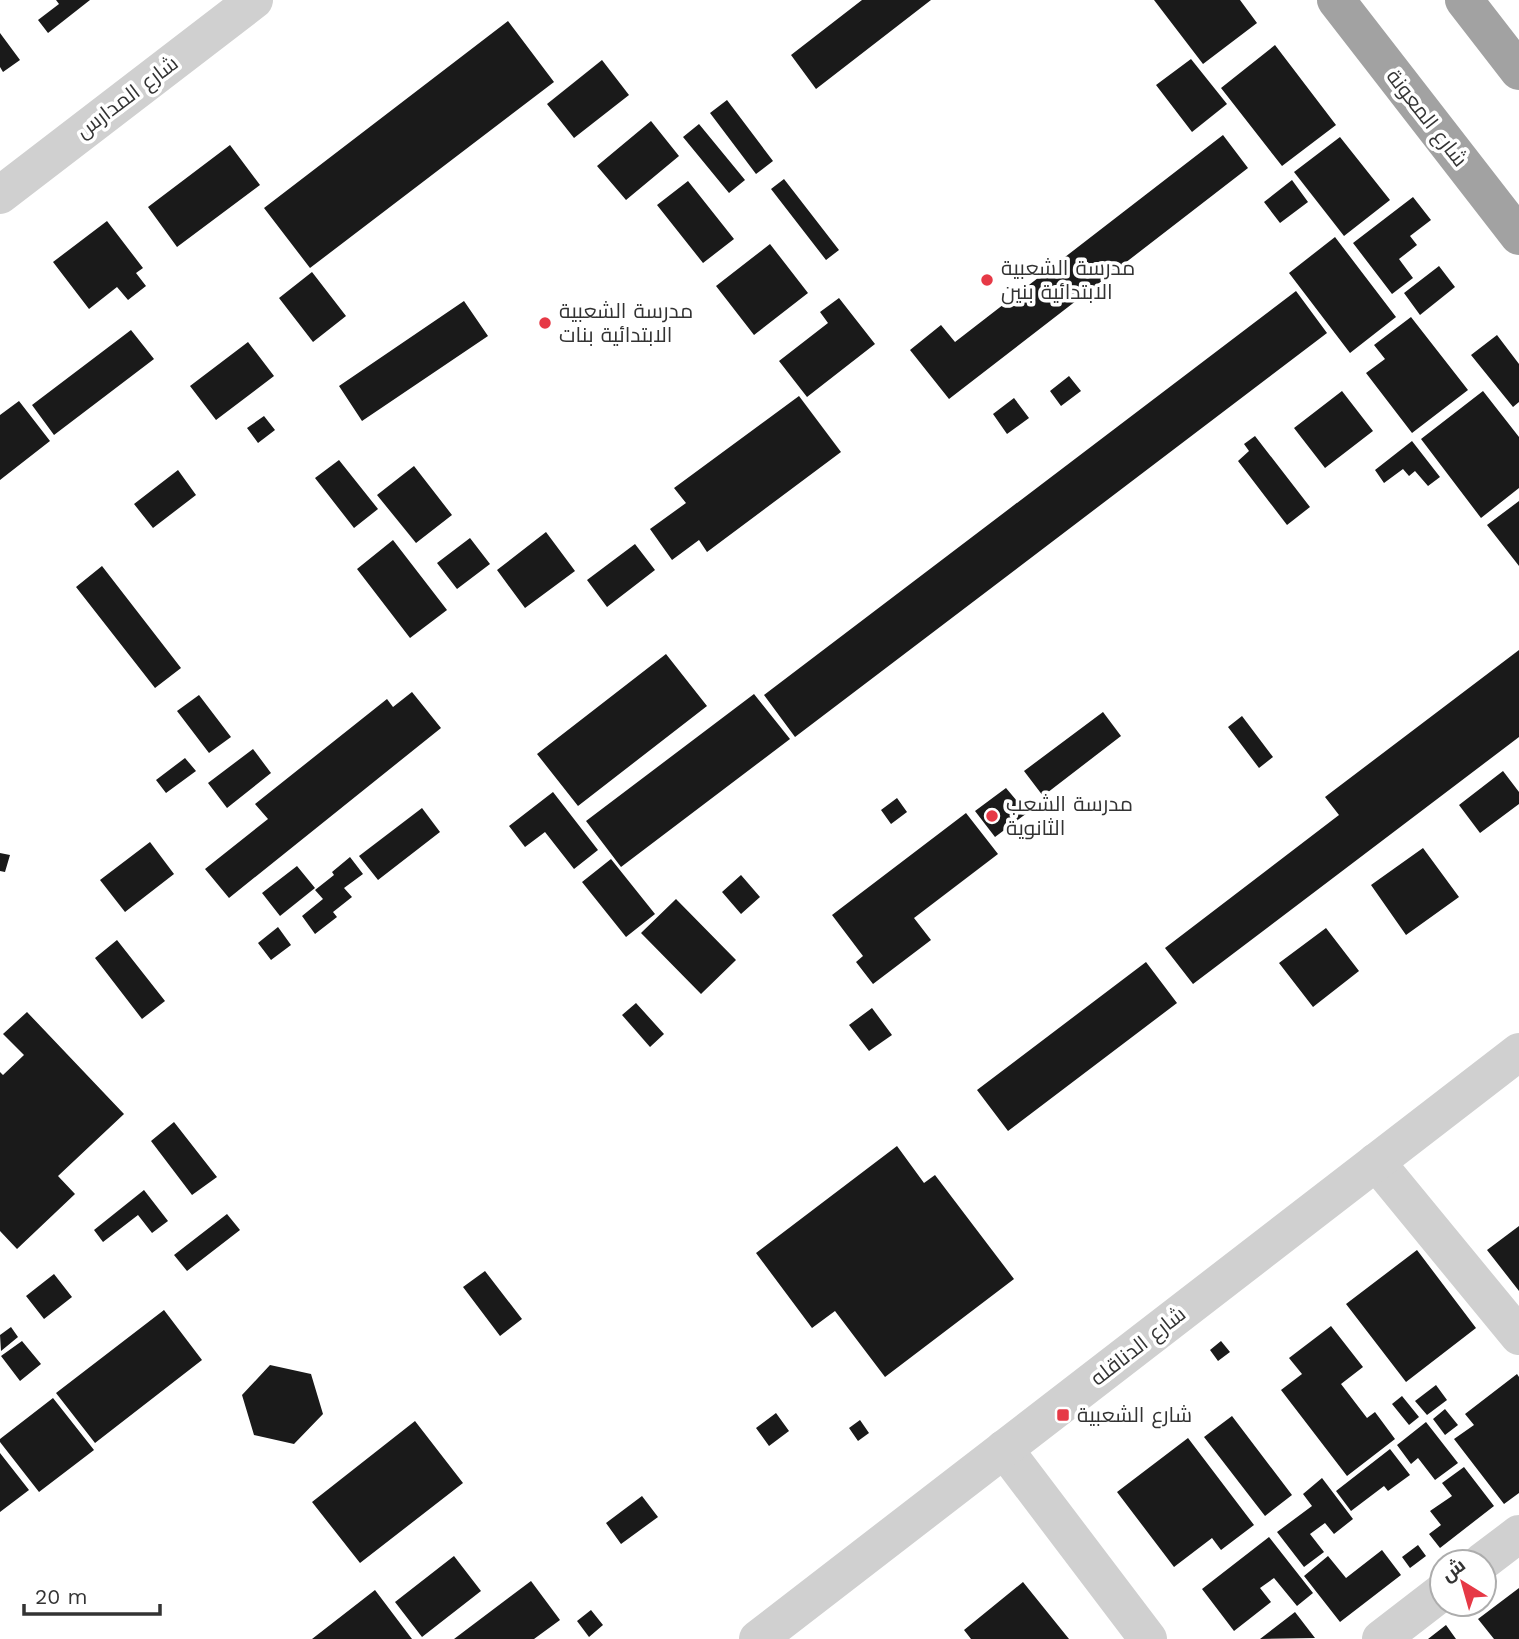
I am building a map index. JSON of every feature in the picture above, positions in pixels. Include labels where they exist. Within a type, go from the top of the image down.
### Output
[{"type":"highway","name":"شارع المعونة","points":[[1336,0],[1519,236]]},
{"type":"highway","points":[[1464,0],[1519,71]]},
{"type":"street","name":"شارع المدارس","points":[[0,195],[254,0]]},
{"type":"street","name":"شارع الدناقله","points":[[758,1639],[1519,1052]]},
{"type":"street","points":[[1376,1162],[1519,1336]]},
{"type":"street","points":[[1004,1450],[1148,1639]]},
{"type":"street","points":[[1498,1550],[1519,1534]]},
{"type":"street","points":[[1381,1639],[1428,1603]]},
{"type":"building","points":[[56,0],[90,0],[48,33],[38,20],[59,4]]},
{"type":"building","points":[[862,0],[931,0],[816,89],[791,55]]},
{"type":"building","points":[[1154,0],[1240,0],[1257,23],[1203,64]]},
{"type":"building","points":[[508,21],[554,82],[310,268],[264,208]]},
{"type":"building","points":[[0,33],[20,60],[3,72],[0,67]]},
{"type":"building","points":[[1275,45],[1336,125],[1282,166],[1221,88]]},
{"type":"building","points":[[1191,59],[1227,104],[1192,132],[1156,85]]},
{"type":"building","points":[[602,60],[629,95],[574,138],[547,104]]},
{"type":"building","points":[[727,100],[773,161],[756,174],[710,113]]},
{"type":"building","points":[[651,121],[679,156],[626,200],[597,166]]},
{"type":"building","points":[[699,124],[745,180],[729,193],[683,137]]},
{"type":"building","points":[[1223,135],[1248,168],[949,399],[910,350],[941,325],[955,342]]},
{"type":"building","points":[[1340,137],[1390,200],[1344,236],[1294,172]]},
{"type":"building","points":[[230,145],[260,185],[177,247],[148,207]]},
{"type":"building","points":[[784,179],[839,250],[826,260],[771,189]]},
{"type":"building","points":[[1292,180],[1308,202],[1280,223],[1264,202]]},
{"type":"building","points":[[688,181],[734,239],[703,263],[657,205]]},
{"type":"building","points":[[1413,197],[1431,220],[1410,236],[1417,245],[1399,259],[1413,278],[1392,294],[1353,243]]},
{"type":"building","points":[[107,221],[143,268],[136,273],[146,286],[128,300],[117,287],[89,309],[53,262]]},
{"type":"building","points":[[1335,237],[1396,317],[1350,353],[1289,273]]},
{"type":"building","points":[[770,244],[808,293],[754,335],[716,286]]},
{"type":"building","points":[[1439,266],[1455,287],[1420,315],[1404,293]]},
{"type":"building","points":[[312,272],[346,316],[313,342],[279,298]]},
{"type":"building","points":[[1296,291],[1327,333],[795,737],[764,695]]},
{"type":"building","points":[[839,298],[875,344],[807,397],[779,361],[828,323],[820,312]]},
{"type":"building","points":[[464,301],[488,336],[362,421],[339,386]]},
{"type":"building","points":[[1411,317],[1468,390],[1412,433],[1366,373],[1385,359],[1374,345]]},
{"type":"building","points":[[131,330],[154,359],[54,435],[32,405]]},
{"type":"building","points":[[1497,335],[1519,364],[1519,402],[1513,407],[1471,355]]},
{"type":"building","points":[[248,342],[274,376],[216,420],[190,386]]},
{"type":"building","points":[[1069,376],[1081,391],[1061,406],[1050,391]]},
{"type":"building","points":[[1342,391],[1373,431],[1325,468],[1294,428]]},
{"type":"building","points":[[1483,391],[1519,437],[1519,488],[1481,518],[1421,439]]},
{"type":"building","points":[[799,396],[841,452],[707,552],[699,540],[672,560],[650,529],[686,503],[674,488]]},
{"type":"building","points":[[1014,398],[1029,418],[1007,434],[993,414]]},
{"type":"building","points":[[19,401],[50,441],[0,480],[0,415]]},
{"type":"building","points":[[264,416],[275,430],[258,443],[247,428]]},
{"type":"building","points":[[1255,436],[1310,507],[1287,525],[1238,461],[1249,451],[1244,444]]},
{"type":"building","points":[[1412,441],[1440,477],[1428,486],[1415,471],[1409,476],[1403,469],[1384,483],[1375,470]]},
{"type":"building","points":[[339,460],[378,509],[354,528],[315,478]]},
{"type":"building","points":[[414,466],[452,515],[416,543],[377,495]]},
{"type":"building","points":[[178,470],[196,495],[153,528],[134,504]]},
{"type":"building","points":[[1519,501],[1519,566],[1487,525]]},
{"type":"building","points":[[546,532],[575,571],[525,608],[497,570]]},
{"type":"building","points":[[470,538],[490,564],[457,589],[437,563]]},
{"type":"building","points":[[393,540],[447,610],[410,638],[357,569]]},
{"type":"building","points":[[635,544],[655,570],[607,607],[587,580]]},
{"type":"building","points":[[102,566],[181,668],[155,688],[76,587]]},
{"type":"building","points":[[1519,650],[1519,737],[1193,984],[1165,948],[1339,815],[1325,797]]},
{"type":"building","points":[[666,654],[707,706],[578,806],[537,754]]},
{"type":"building","points":[[412,692],[441,728],[229,898],[205,869],[268,819],[255,804],[387,699],[393,707]]},
{"type":"building","points":[[754,694],[790,739],[621,867],[586,821]]},
{"type":"building","points":[[199,695],[231,737],[209,753],[177,711]]},
{"type":"building","points":[[1103,712],[1121,736],[1043,796],[1024,771]]},
{"type":"building","points":[[1242,716],[1273,757],[1259,768],[1228,727]]},
{"type":"building","points":[[253,749],[271,773],[227,808],[208,783]]},
{"type":"building","points":[[185,758],[196,771],[166,793],[156,780]]},
{"type":"building","points":[[1503,771],[1519,792],[1519,804],[1480,833],[1459,805]]},
{"type":"building","points":[[1006,788],[1027,813],[995,837],[975,811]]},
{"type":"building","points":[[553,792],[598,850],[574,869],[545,832],[525,847],[509,826]]},
{"type":"building","points":[[897,798],[907,812],[891,824],[881,810]]},
{"type":"building","points":[[422,808],[440,832],[378,880],[359,856]]},
{"type":"building","points":[[966,813],[998,854],[914,918],[931,940],[873,984],[856,962],[863,956],[832,915]]},
{"type":"building","points":[[150,842],[174,874],[125,912],[100,880]]},
{"type":"building","points":[[1423,848],[1459,897],[1406,935],[1371,885]]},
{"type":"building","points":[[0,853],[10,855],[5,872],[0,871]]},
{"type":"building","points":[[350,857],[363,874],[344,888],[352,897],[333,912],[337,917],[315,934],[302,916],[323,899],[315,890],[334,875],[332,872]]},
{"type":"building","points":[[611,859],[655,914],[626,937],[582,882]]},
{"type":"building","points":[[297,866],[315,888],[280,916],[262,893]]},
{"type":"building","points":[[741,875],[760,897],[741,914],[722,892]]},
{"type":"building","points":[[676,899],[736,960],[701,994],[641,933]]},
{"type":"building","points":[[278,927],[291,945],[271,960],[258,943]]},
{"type":"building","points":[[1326,928],[1359,971],[1313,1007],[1279,963]]},
{"type":"building","points":[[117,940],[165,1001],[142,1019],[95,958]]},
{"type":"building","points":[[1146,962],[1177,1003],[1008,1131],[977,1090]]},
{"type":"building","points":[[636,1003],[664,1034],[650,1047],[622,1015]]},
{"type":"building","points":[[872,1008],[892,1035],[869,1051],[849,1025]]},
{"type":"building","points":[[27,1012],[124,1114],[58,1176],[75,1194],[17,1249],[0,1231],[0,1072],[3,1075],[24,1055],[3,1034]]},
{"type":"building","points":[[174,1122],[217,1177],[192,1195],[151,1141]]},
{"type":"building","points":[[897,1146],[924,1183],[935,1175],[1014,1279],[885,1377],[835,1311],[812,1328],[756,1253]]},
{"type":"building","points":[[144,1190],[168,1221],[152,1233],[138,1215],[103,1242],[94,1230]]},
{"type":"building","points":[[227,1214],[240,1230],[187,1271],[174,1255]]},
{"type":"building","points":[[1519,1226],[1519,1291],[1487,1250]]},
{"type":"building","points":[[1417,1250],[1476,1328],[1406,1382],[1346,1304]]},
{"type":"building","points":[[485,1271],[522,1319],[500,1336],[463,1287]]},
{"type":"building","points":[[54,1274],[72,1297],[44,1319],[26,1296]]},
{"type":"building","points":[[164,1310],[202,1360],[95,1443],[56,1393]]},
{"type":"building","points":[[1331,1326],[1363,1367],[1341,1384],[1367,1418],[1375,1412],[1395,1439],[1347,1476],[1281,1390],[1302,1374],[1289,1358]]},
{"type":"building","points":[[11,1327],[18,1337],[1,1351],[0,1335]]},
{"type":"building","points":[[22,1341],[41,1364],[20,1381],[1,1356]]},
{"type":"building","points":[[1221,1341],[1230,1352],[1218,1361],[1210,1350]]},
{"type":"building","points":[[270,1365],[311,1374],[323,1414],[294,1444],[254,1435],[242,1395]]},
{"type":"building","points":[[1517,1374],[1519,1493],[1504,1504],[1454,1439],[1474,1425],[1465,1414]]},
{"type":"building","points":[[1436,1385],[1447,1400],[1427,1415],[1415,1401]]},
{"type":"building","points":[[1402,1396],[1419,1417],[1409,1425],[1392,1404]]},
{"type":"building","points":[[53,1398],[94,1450],[39,1492],[0,1439]]},
{"type":"building","points":[[1445,1409],[1458,1425],[1445,1435],[1433,1419]]},
{"type":"building","points":[[776,1413],[789,1431],[769,1446],[756,1428]]},
{"type":"building","points":[[1232,1416],[1292,1495],[1265,1516],[1204,1437]]},
{"type":"building","points":[[860,1420],[869,1433],[858,1441],[849,1428]]},
{"type":"building","points":[[415,1421],[463,1483],[360,1563],[312,1502]]},
{"type":"building","points":[[1426,1422],[1458,1463],[1435,1480],[1418,1458],[1411,1464],[1397,1445]]},
{"type":"building","points":[[1188,1438],[1254,1525],[1221,1550],[1212,1538],[1174,1567],[1117,1492]]},
{"type":"building","points":[[1390,1449],[1410,1475],[1388,1491],[1384,1486],[1351,1511],[1336,1491]]},
{"type":"building","points":[[0,1453],[29,1490],[0,1512]]},
{"type":"building","points":[[1464,1467],[1494,1506],[1440,1548],[1429,1534],[1441,1525],[1430,1511],[1452,1496],[1442,1483]]},
{"type":"building","points":[[1322,1478],[1353,1519],[1334,1534],[1325,1523],[1310,1534],[1324,1552],[1304,1567],[1277,1532],[1312,1506],[1303,1494]]},
{"type":"building","points":[[642,1496],[658,1517],[621,1544],[606,1523]]},
{"type":"building","points":[[1269,1537],[1313,1593],[1297,1606],[1274,1578],[1260,1588],[1271,1602],[1234,1631],[1202,1589]]},
{"type":"building","points":[[1418,1545],[1426,1556],[1410,1568],[1402,1557]]},
{"type":"building","points":[[1382,1550],[1401,1575],[1340,1622],[1304,1576],[1328,1556],[1346,1578]]},
{"type":"building","points":[[454,1556],[481,1591],[422,1637],[395,1602]]},
{"type":"building","points":[[531,1581],[560,1620],[534,1639],[454,1639]]},
{"type":"building","points":[[1023,1582],[1069,1639],[971,1639],[964,1630]]},
{"type":"building","points":[[1519,1588],[1519,1639],[1494,1639],[1478,1619],[1498,1618],[1498,1604]]},
{"type":"building","points":[[375,1590],[412,1639],[312,1639]]},
{"type":"building","points":[[591,1610],[603,1625],[589,1637],[577,1621]]},
{"type":"building","points":[[1295,1612],[1315,1638],[1260,1639]]},
{"type":"building","points":[[1446,1625],[1456,1639],[1428,1639]]},
{"type":"place","name":"مدرسة الشعبية الابتدائية بنين","points":[[987,280]]},
{"type":"place","name":"مدرسة الشعبية الابتدائية بنات","points":[[545,323]]},
{"type":"place","name":"مدرسة الشعب الثانوية","points":[[992,816]]},
{"type":"place","name":"شارع الشعبية","points":[[1063,1415]]}]
